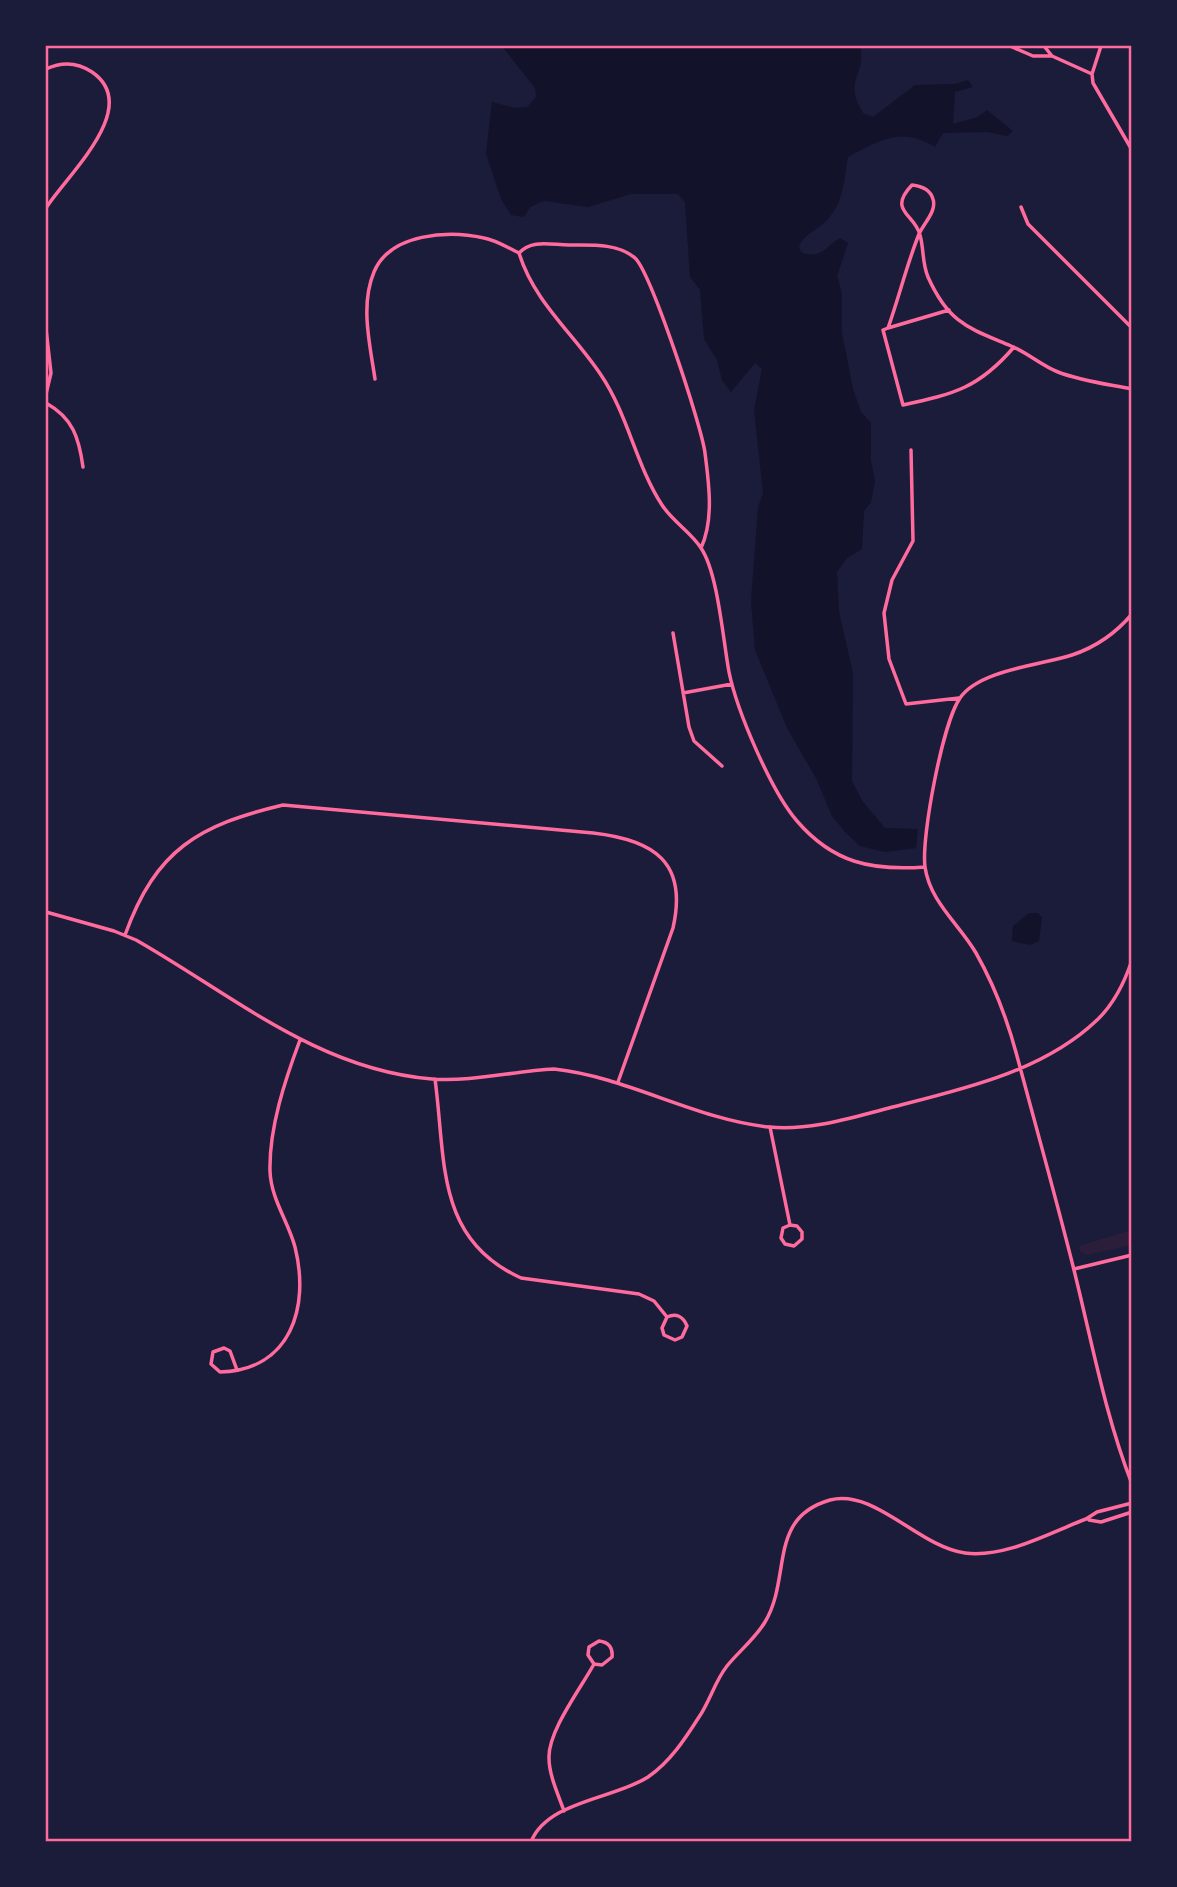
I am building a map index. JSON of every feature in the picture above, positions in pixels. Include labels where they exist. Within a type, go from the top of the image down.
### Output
[{"type":"street","points":[[1010,46],[1033,56],[1052,57],[1092,74]]},
{"type":"street","points":[[1044,46],[1052,57]]},
{"type":"street","points":[[1101,46],[1092,74],[1093,83],[1132,150]]},
{"type":"street","points":[[46,69],[70,64],[90,71],[105,86],[110,106],[105,127],[46,208]]},
{"type":"street","points":[[888,328],[920,232],[933,210],[934,200],[919,186],[912,185],[904,193],[902,205],[905,215],[920,232],[928,277],[949,310],[967,328],[1014,347],[1059,373],[1132,390]]},
{"type":"street","points":[[1021,206],[1028,224],[1132,328]]},
{"type":"street","points":[[375,379],[367,308],[372,279],[383,260],[403,244],[422,237],[444,234],[486,238],[519,253],[524,270],[557,322],[611,391],[662,505],[677,525],[701,548],[714,590],[732,684],[756,747],[779,795],[799,824],[834,851],[857,863],[892,869],[925,867]]},
{"type":"street","points":[[519,253],[525,246],[534,244],[580,245],[624,250],[638,261],[659,310],[702,437],[709,516],[708,533],[701,548]]},
{"type":"street","points":[[949,310],[883,330],[903,405],[949,393],[982,380],[1014,347]]},
{"type":"street","points":[[46,329],[51,373],[46,394]]},
{"type":"street","points":[[46,403],[65,416],[76,433],[83,467]]},
{"type":"street","points":[[911,450],[913,541],[892,580],[884,613],[889,659],[906,704],[959,698]]},
{"type":"street","points":[[1132,614],[1097,644],[1073,655],[988,678],[972,686],[959,698],[948,729],[930,809],[925,867],[933,892],[976,953],[1001,1010],[1074,1269],[1111,1424],[1132,1484]]},
{"type":"street","points":[[673,633],[694,741],[722,766]]},
{"type":"street","points":[[683,692],[732,684]]},
{"type":"street","points":[[125,935],[151,880],[173,854],[193,837],[240,815],[284,804],[593,833],[638,841],[666,862],[677,885],[679,903],[673,928],[618,1082]]},
{"type":"street","points":[[46,912],[125,935],[300,1040],[366,1067],[435,1079],[554,1069],[618,1082],[709,1114],[770,1127],[801,1127],[859,1116],[973,1087],[1019,1069],[1077,1036],[1098,1019],[1115,998],[1132,960]]},
{"type":"street","points":[[237,1370],[230,1351],[220,1349],[213,1352],[211,1364],[216,1371],[237,1370],[262,1361],[278,1350],[289,1335],[296,1318],[299,1292],[296,1256],[276,1200],[270,1173],[273,1138],[300,1040]]},
{"type":"street","points":[[435,1079],[454,1212],[478,1249],[505,1270],[521,1278],[630,1291],[647,1296],[667,1317]]},
{"type":"street","points":[[770,1127],[790,1225]]},
{"type":"street","points":[[790,1225],[797,1226],[802,1232],[802,1239],[794,1246],[788,1246],[781,1238],[783,1228],[790,1225]]},
{"type":"street","points":[[1074,1269],[1132,1255]]},
{"type":"street","points":[[675,1315],[682,1318],[687,1330],[682,1337],[671,1339],[664,1335],[662,1324],[667,1317],[675,1315]]},
{"type":"street","points":[[531,1842],[543,1823],[564,1811],[636,1784],[675,1752],[702,1714],[727,1666],[764,1623],[781,1583],[788,1534],[802,1514],[813,1507],[835,1499],[859,1500],[934,1544],[967,1553],[1008,1549],[1086,1520],[1097,1512],[1132,1503]]},
{"type":"street","points":[[1086,1520],[1101,1522],[1132,1512]]},
{"type":"street","points":[[599,1641],[607,1643],[612,1649],[612,1657],[603,1665],[594,1664],[589,1658],[589,1647],[599,1641]]},
{"type":"street","points":[[564,1811],[550,1771],[549,1751],[554,1735],[594,1664]]},
{"type":"shaded area","points":[[502,46],[860,46],[855,92],[863,113],[873,117],[915,85],[955,84],[968,80],[973,87],[955,92],[953,124],[978,117],[987,110],[1013,131],[1007,136],[988,132],[943,133],[935,147],[912,137],[901,136],[870,145],[848,157],[837,206],[827,220],[799,246],[801,252],[813,254],[840,238],[848,243],[837,276],[842,294],[842,333],[853,389],[861,412],[871,423],[871,460],[875,481],[871,502],[864,511],[862,549],[847,558],[837,572],[839,612],[853,673],[852,781],[863,802],[885,828],[918,829],[916,848],[885,852],[860,846],[832,816],[816,778],[788,730],[755,650],[751,601],[758,507],[763,493],[754,410],[762,369],[755,363],[731,392],[722,380],[717,360],[704,339],[700,290],[690,277],[685,202],[678,194],[631,194],[588,207],[544,201],[530,207],[524,217],[511,215],[501,199],[486,154],[492,102],[515,108],[527,107],[536,97],[535,88]]},
{"type":"shaded area","points":[[1029,913],[1038,913],[1042,917],[1039,941],[1030,945],[1012,941],[1013,926]]},
{"type":"shaded area","points":[[1131,1230],[1131,1245],[1087,1255],[1080,1251],[1079,1246]]}]
